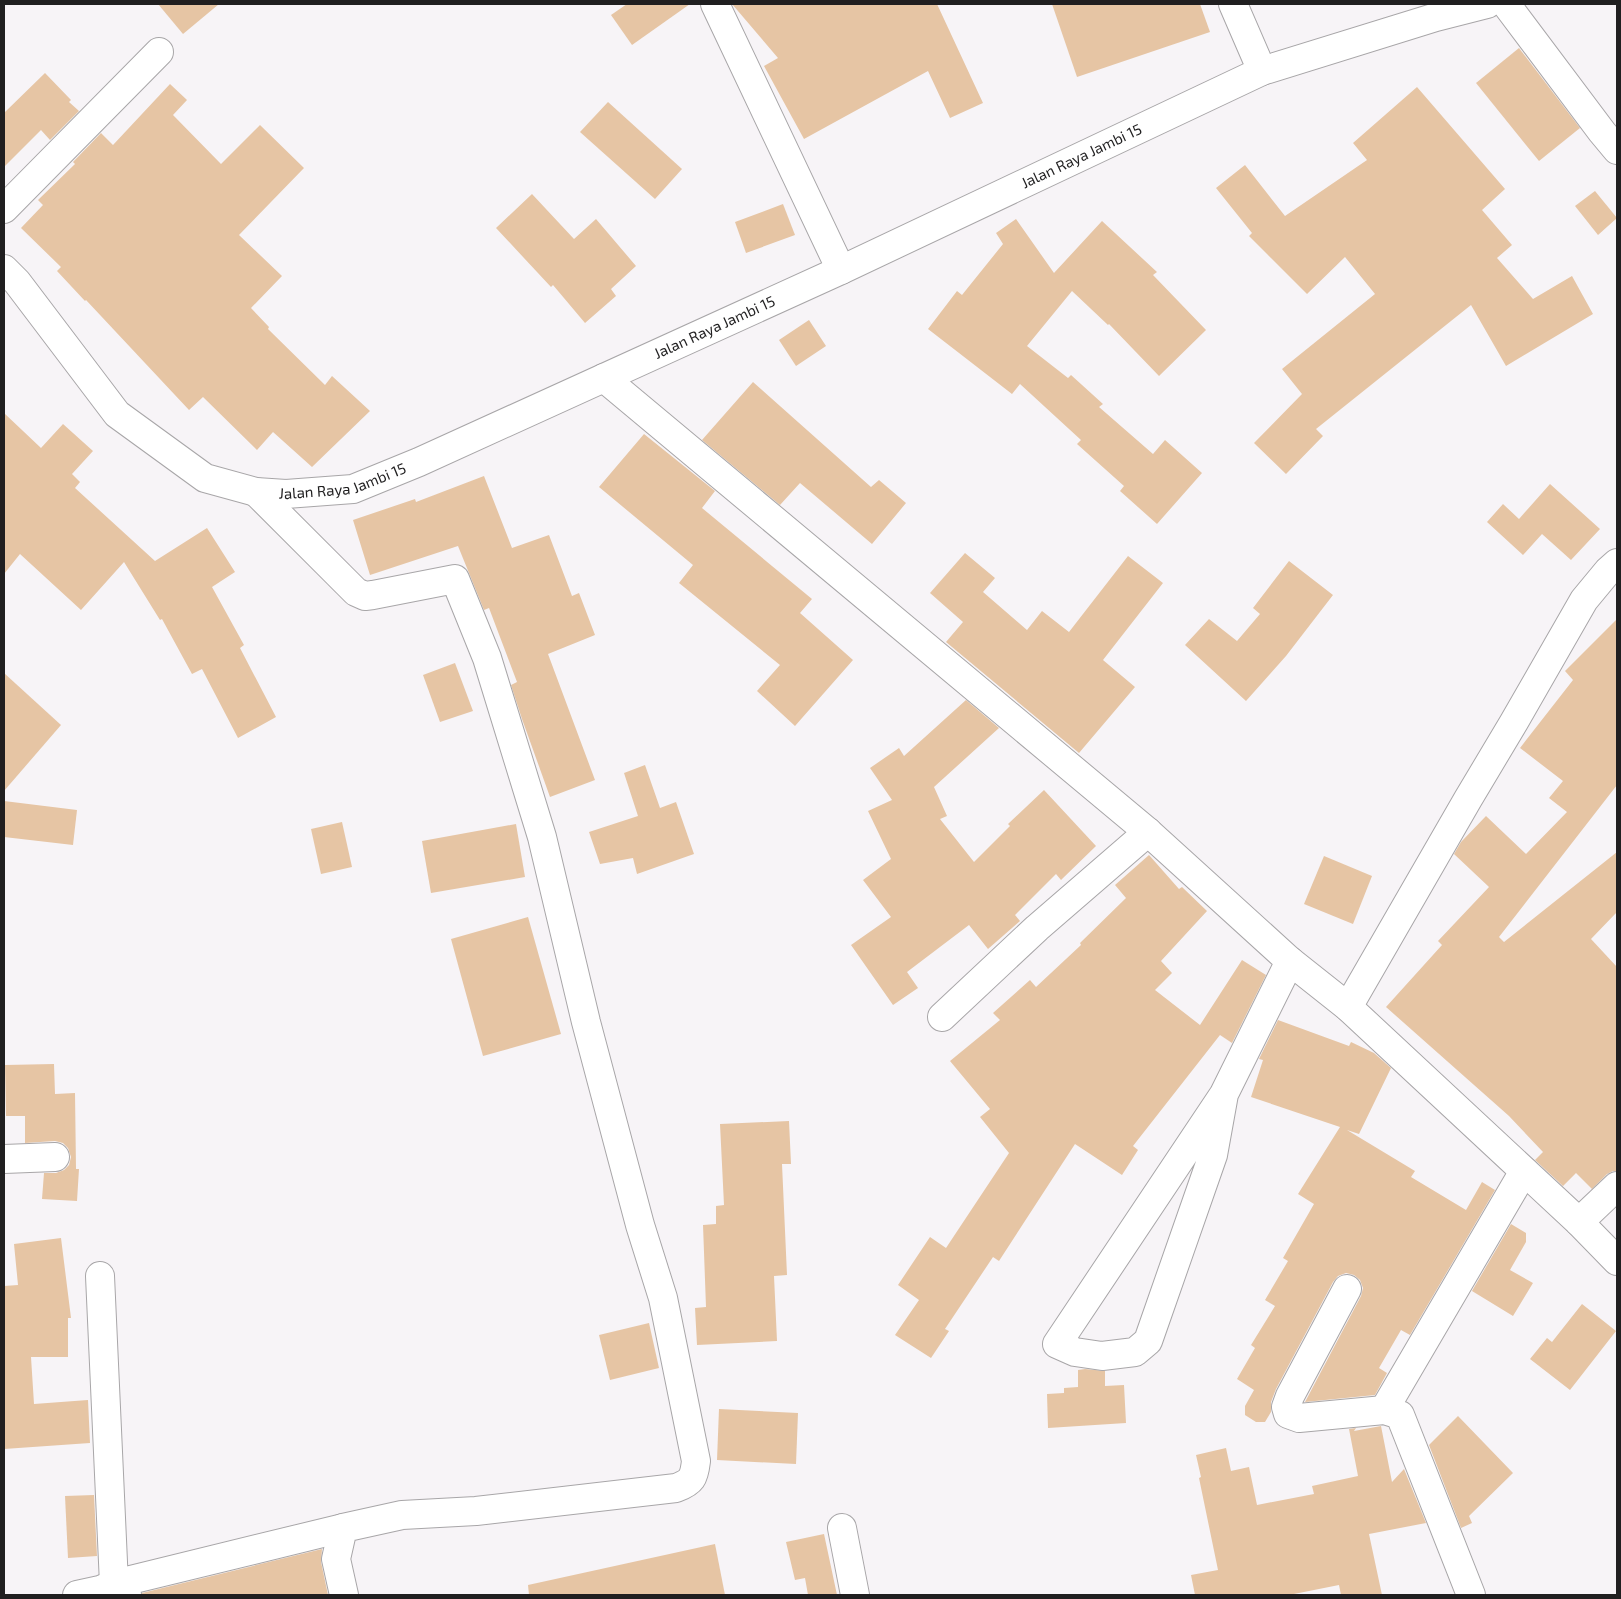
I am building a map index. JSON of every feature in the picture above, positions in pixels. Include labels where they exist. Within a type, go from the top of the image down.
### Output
[{"type":"main road","points":[[715,4],[841,270]]},
{"type":"main road","points":[[1233,4],[1262,71]]},
{"type":"main road","points":[[1490,4],[1617,150]]},
{"type":"main road","name":"Jalan Raya Jambi 15","points":[[4,271],[17,282],[117,414],[205,478],[256,492],[286,494],[353,489],[419,462],[841,270],[1262,71],[1436,17],[1490,4]]},
{"type":"main road","points":[[4,209],[159,52]]},
{"type":"main road","points":[[604,378],[1148,832],[1290,961],[1348,1007],[1579,1222],[1617,1261]]},
{"type":"main road","points":[[77,1595],[100,1590],[120,1590],[343,1528],[402,1515],[476,1511],[676,1488],[689,1482],[695,1472],[696,1461],[663,1298],[640,1225],[586,1022],[542,837],[487,658],[455,579],[365,596],[356,592],[256,492]]},
{"type":"main road","points":[[1348,1007],[1584,600],[1617,563]]},
{"type":"main road","points":[[942,1017],[1037,928],[1148,832]]},
{"type":"main road","points":[[1224,1094],[1213,1155],[1148,1341],[1136,1352],[1102,1356],[1075,1352],[1057,1344],[1224,1094],[1290,961]]},
{"type":"main road","points":[[4,1159],[55,1158]]},
{"type":"main road","points":[[1384,1410],[1524,1172]]},
{"type":"main road","points":[[1579,1222],[1617,1186]]},
{"type":"main road","points":[[100,1276],[120,1590]]},
{"type":"main road","points":[[1347,1289],[1290,1396],[1286,1407],[1288,1414],[1299,1418],[1384,1410],[1400,1415],[1471,1595]]},
{"type":"main road","points":[[343,1528],[336,1558],[344,1595]]},
{"type":"main road","points":[[842,1528],[855,1595]]},
{"type":"building","points":[[158,4],[219,4],[183,34]]},
{"type":"building","points":[[627,4],[690,4],[632,45],[611,15]]},
{"type":"building","points":[[732,4],[937,4],[983,103],[950,118],[928,71],[804,139],[764,66],[778,58]]},
{"type":"building","points":[[1052,4],[1200,4],[1210,32],[1077,77]]},
{"type":"building","points":[[1519,48],[1580,128],[1539,161],[1476,83]]},
{"type":"building","points":[[45,73],[79,111],[50,140],[41,130],[4,167],[4,113]]},
{"type":"building","points":[[170,84],[187,100],[173,115],[221,164],[260,125],[304,168],[239,235],[282,276],[251,308],[269,327],[268,329],[325,385],[332,376],[370,411],[312,467],[273,432],[257,450],[203,397],[189,410],[57,271],[61,267],[21,228],[43,205],[38,200],[75,164],[73,162],[101,133],[113,145]]},
{"type":"building","points":[[1417,87],[1505,189],[1482,210],[1512,245],[1497,258],[1533,299],[1572,276],[1593,314],[1506,366],[1471,305],[1316,429],[1323,436],[1286,474],[1254,443],[1302,394],[1282,369],[1375,294],[1345,257],[1307,294],[1249,236],[1252,233],[1216,188],[1245,165],[1285,216],[1367,160],[1353,143]]},
{"type":"building","points":[[608,102],[682,169],[655,199],[580,132]]},
{"type":"building","points":[[1595,191],[1617,218],[1598,235],[1575,206]]},
{"type":"building","points":[[532,194],[574,239],[596,219],[636,266],[611,289],[616,296],[585,323],[553,285],[551,287],[496,228]]},
{"type":"building","points":[[783,204],[795,235],[746,253],[735,222]]},
{"type":"building","points":[[1016,219],[1054,273],[1102,221],[1157,272],[1153,275],[1206,330],[1159,376],[1109,324],[1072,291],[1027,346],[1068,378],[1071,375],[1103,404],[1099,407],[1153,454],[1165,440],[1202,473],[1157,524],[1120,491],[1124,486],[1077,444],[1081,440],[1020,384],[1012,394],[928,329],[957,291],[962,295],[1003,244],[996,233]]},
{"type":"building","points":[[809,320],[826,346],[796,366],[779,340]]},
{"type":"building","points":[[753,382],[871,487],[879,480],[906,503],[872,544],[800,483],[780,505],[702,440]]},
{"type":"building","points":[[4,413],[41,448],[63,424],[93,451],[72,474],[80,482],[75,488],[155,561],[207,528],[235,572],[212,587],[244,645],[240,648],[276,717],[238,738],[202,669],[192,674],[162,619],[160,620],[124,562],[81,610],[20,554],[4,574]]},
{"type":"building","points":[[644,434],[715,491],[702,508],[812,599],[800,613],[853,660],[795,726],[757,691],[780,665],[679,583],[693,565],[599,487]]},
{"type":"building","points":[[484,476],[512,548],[549,535],[572,596],[579,593],[595,635],[548,654],[595,780],[550,797],[511,685],[517,682],[489,608],[484,610],[458,546],[370,575],[353,520],[415,499],[416,502]]},
{"type":"building","points":[[1550,484],[1600,529],[1571,560],[1542,534],[1523,555],[1487,522],[1503,504],[1519,519]]},
{"type":"building","points":[[965,553],[995,578],[983,592],[1027,630],[1042,611],[1069,632],[1128,556],[1163,583],[1103,660],[1135,687],[1079,753],[946,642],[963,622],[930,593]]},
{"type":"building","points":[[1289,561],[1333,595],[1286,656],[1246,701],[1185,645],[1209,619],[1237,641],[1260,614],[1253,608]]},
{"type":"building","points":[[1617,619],[1617,785],[1499,937],[1504,942],[1617,852],[1617,912],[1591,939],[1617,967],[1617,1171],[1607,1174],[1592,1189],[1576,1173],[1563,1186],[1535,1160],[1543,1152],[1509,1116],[1386,1007],[1442,945],[1438,941],[1489,887],[1454,854],[1461,842],[1486,816],[1526,854],[1567,812],[1549,798],[1563,781],[1520,748],[1573,680],[1565,671]]},
{"type":"building","points":[[455,663],[473,711],[440,722],[423,675]]},
{"type":"building","points":[[4,673],[61,725],[4,791]]},
{"type":"building","points":[[966,700],[999,728],[934,787],[947,816],[940,819],[974,862],[1010,826],[1008,824],[1044,790],[1096,846],[1061,880],[1056,874],[1015,915],[1020,921],[988,949],[969,925],[907,972],[918,988],[893,1005],[851,945],[891,917],[863,880],[891,859],[868,811],[892,800],[870,768],[899,748],[904,756]]},
{"type":"building","points":[[645,765],[660,808],[676,802],[694,854],[637,874],[633,858],[600,864],[589,832],[638,816],[624,773]]},
{"type":"building","points":[[4,801],[77,810],[73,845],[4,837]]},
{"type":"building","points":[[342,822],[352,867],[321,874],[311,829]]},
{"type":"building","points":[[516,824],[525,877],[431,893],[422,841]]},
{"type":"building","points":[[1149,855],[1179,889],[1182,887],[1207,911],[1161,961],[1172,973],[1155,990],[1200,1025],[1242,960],[1266,975],[1232,1043],[1220,1035],[1133,1146],[1138,1150],[1122,1175],[1075,1144],[999,1261],[993,1257],[945,1329],[949,1331],[931,1358],[895,1335],[919,1300],[898,1285],[930,1237],[946,1248],[1009,1153],[980,1117],[990,1109],[950,1061],[1000,1020],[993,1013],[1030,980],[1036,987],[1081,945],[1080,943],[1126,898],[1115,885]]},
{"type":"building","points":[[1324,856],[1372,876],[1353,924],[1304,904]]},
{"type":"building","points":[[528,917],[561,1034],[483,1056],[451,939]]},
{"type":"building","points":[[1278,1020],[1349,1046],[1351,1042],[1374,1053],[1391,1068],[1359,1134],[1347,1130],[1415,1171],[1411,1177],[1466,1210],[1482,1182],[1495,1190],[1410,1335],[1401,1330],[1379,1368],[1387,1373],[1375,1395],[1305,1402],[1361,1296],[1363,1288],[1360,1280],[1354,1275],[1346,1273],[1338,1276],[1333,1282],[1276,1389],[1271,1402],[1271,1412],[1265,1422],[1256,1422],[1245,1415],[1245,1406],[1254,1390],[1237,1379],[1255,1348],[1251,1345],[1275,1306],[1265,1300],[1288,1261],[1283,1258],[1314,1204],[1298,1194],[1340,1127],[1251,1097],[1263,1060],[1259,1059]]},
{"type":"building","points":[[54,1064],[55,1094],[75,1093],[76,1169],[79,1169],[77,1201],[42,1199],[44,1173],[56,1173],[64,1170],[69,1165],[71,1157],[68,1148],[63,1143],[55,1141],[25,1143],[25,1116],[6,1116],[5,1065]]},
{"type":"building","points":[[789,1121],[791,1164],[782,1164],[787,1275],[774,1276],[777,1341],[697,1345],[695,1308],[706,1307],[703,1225],[716,1224],[716,1206],[724,1205],[720,1124]]},
{"type":"building","points":[[1511,1224],[1526,1233],[1526,1242],[1510,1270],[1533,1283],[1513,1316],[1472,1291]]},
{"type":"building","points":[[61,1238],[71,1318],[68,1318],[68,1357],[31,1357],[34,1404],[88,1400],[90,1443],[4,1449],[4,1286],[18,1285],[14,1244]]},
{"type":"building","points":[[1582,1304],[1616,1331],[1570,1390],[1530,1359],[1547,1338],[1552,1342]]},
{"type":"building","points":[[649,1323],[659,1368],[610,1380],[599,1335]]},
{"type":"building","points":[[1078,1370],[1105,1371],[1105,1386],[1124,1385],[1126,1423],[1048,1428],[1047,1394],[1064,1393],[1064,1388],[1078,1387]]},
{"type":"building","points":[[719,1409],[798,1413],[796,1464],[717,1460]]},
{"type":"building","points":[[1458,1416],[1513,1473],[1469,1516],[1472,1523],[1461,1528],[1429,1445]]},
{"type":"building","points":[[1381,1426],[1392,1482],[1404,1469],[1426,1523],[1369,1534],[1382,1595],[1341,1595],[1339,1585],[1289,1595],[1195,1595],[1191,1575],[1218,1570],[1196,1455],[1226,1448],[1231,1471],[1249,1467],[1257,1505],[1314,1494],[1312,1486],[1358,1476],[1349,1429],[1356,1428],[1354,1431]]},
{"type":"building","points":[[94,1495],[97,1556],[68,1558],[65,1496]]},
{"type":"building","points":[[824,1534],[837,1595],[808,1595],[805,1578],[795,1580],[786,1542]]},
{"type":"building","points":[[715,1544],[725,1595],[529,1595],[528,1585]]},
{"type":"building","points":[[322,1549],[321,1562],[328,1595],[142,1595],[142,1593]]}]
